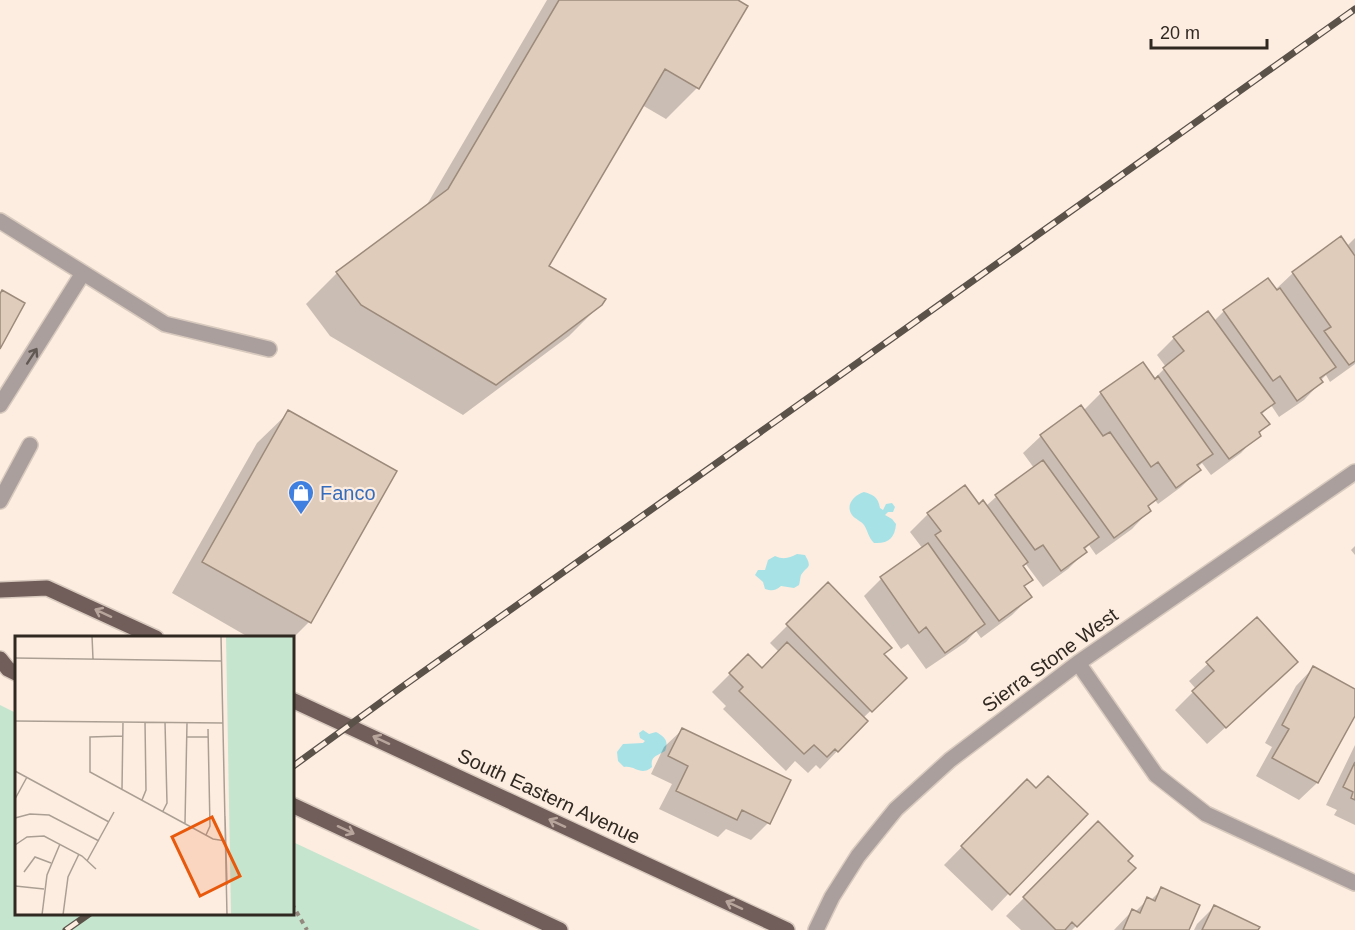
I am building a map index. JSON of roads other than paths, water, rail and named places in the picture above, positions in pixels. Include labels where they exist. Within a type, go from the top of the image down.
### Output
[{"type":"main road","points":[[0,590],[47,588],[152,636]]},
{"type":"main road","points":[[0,659],[8,669],[15,672]]},
{"type":"main road","name":"South Eastern Avenue","points":[[294,701],[787,930]]},
{"type":"main road","points":[[294,806],[560,930]]},
{"type":"street","points":[[0,221],[165,324],[269,349]]},
{"type":"street","points":[[0,405],[83,273]]},
{"type":"street","points":[[0,501],[30,445]]},
{"type":"street","name":"Sierra Stone West","points":[[816,930],[832,897],[896,809],[950,760],[1078,663],[1355,472]]},
{"type":"street","points":[[1078,663],[1156,775],[1206,814],[1355,883]]},
{"type":"water","points":[[864,492],[875,497],[883,510],[886,504],[892,503],[895,507],[893,512],[885,515],[896,524],[894,533],[887,541],[874,543],[864,525],[850,511],[852,501]]},
{"type":"water","points":[[797,554],[805,555],[809,565],[801,575],[799,585],[794,588],[781,586],[773,590],[765,589],[763,582],[755,575],[758,570],[765,570],[768,560],[775,556],[786,558]]},
{"type":"water","points":[[643,730],[649,734],[656,732],[664,738],[667,745],[665,751],[653,758],[652,767],[648,770],[641,771],[624,767],[618,761],[617,752],[623,744],[643,743],[645,741],[640,738],[639,733]]},
{"type":"railway","points":[[294,766],[1355,9]]},
{"type":"railway","points":[[66,930],[88,915]]},
{"type":"place","name":"Fanco","points":[[301,516]]}]
